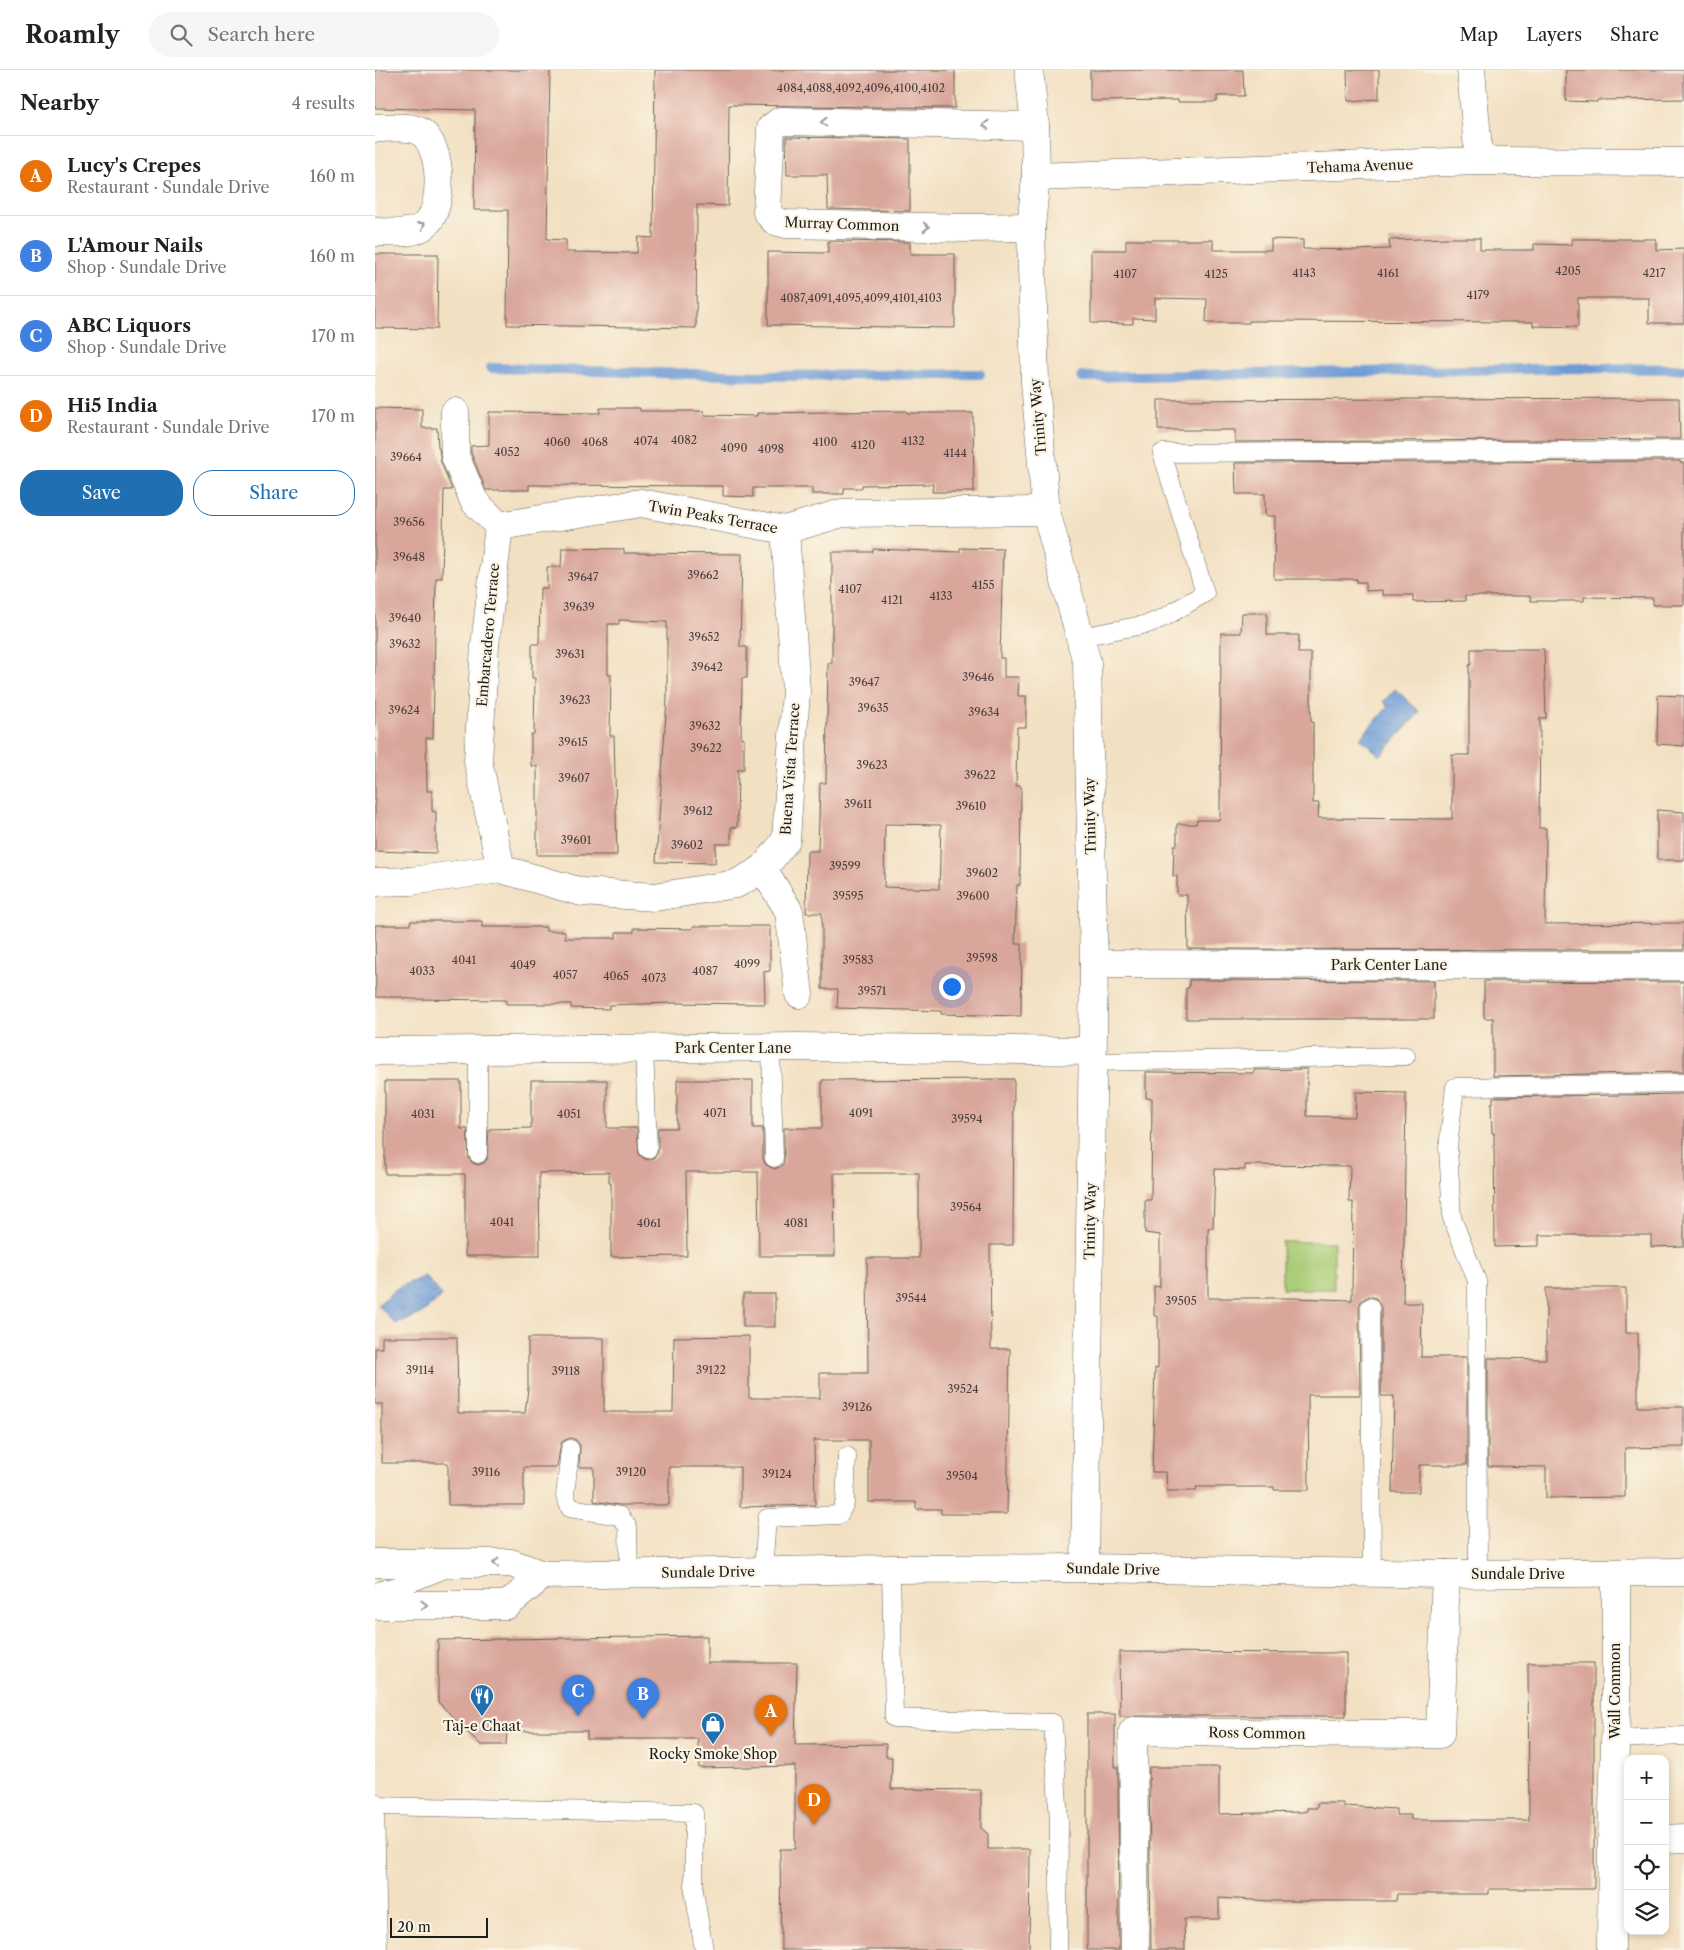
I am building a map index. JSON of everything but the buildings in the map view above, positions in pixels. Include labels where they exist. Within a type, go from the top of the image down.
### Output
[{"type":"street","name":"Trinity Way","points":[[1029,70],[1035,126],[1036,177],[1031,226],[1035,382],[1046,511],[1087,663],[1094,964],[1085,1568]]},
{"type":"street","points":[[1471,70],[1479,161]]},
{"type":"street","name":"Murray Common","points":[[1031,226],[970,228],[786,224],[775,221],[767,212],[771,128],[780,121],[1035,126]]},
{"type":"street","points":[[375,128],[414,129],[426,137],[437,159],[439,186],[435,207],[428,223],[407,232],[375,232]]},
{"type":"street","name":"Tehama Avenue","points":[[1036,177],[1479,161],[1684,162]]},
{"type":"street","points":[[455,412],[455,456],[474,501],[499,526]]},
{"type":"street","name":"Twin Peaks Terrace","points":[[499,526],[641,503],[785,530],[842,512],[1046,511]]},
{"type":"street","name":"Embarcadero Terrace","points":[[499,526],[485,645],[477,761],[501,869]]},
{"type":"street","name":"Buena Vista Terrace","points":[[763,869],[786,840],[796,691],[785,530]]},
{"type":"street","points":[[375,882],[411,881],[501,869],[582,892],[655,897],[736,884],[763,869],[789,911],[799,994]]},
{"type":"street","name":"Park Center Lane","points":[[1094,964],[1684,966]]},
{"type":"street","name":"Park Center Lane","points":[[375,1051],[771,1048],[1092,1056]]},
{"type":"street","name":"Sundale Drive","points":[[375,1563],[511,1563],[543,1574],[1085,1568],[1446,1574],[1684,1572]]},
{"type":"street","name":"Wall Common","points":[[1611,1950],[1620,1839],[1615,1739],[1615,1573]]},
{"type":"street","points":[[375,1605],[507,1605],[543,1574]]},
{"type":"street","name":"Ross Common","points":[[1135,1950],[1133,1731],[1440,1734],[1446,1574]]},
{"type":"street","points":[[1669,1839],[1684,1838]]},
{"type":"lane","points":[[1080,638],[1148,624],[1165,617],[1205,593],[1162,453],[1684,450]]},
{"type":"lane","points":[[644,1048],[648,1149]]},
{"type":"lane","points":[[771,1048],[774,1158]]},
{"type":"lane","points":[[478,1050],[478,1154]]},
{"type":"lane","points":[[1092,1056],[1407,1056]]},
{"type":"lane","points":[[1477,1574],[1477,1281],[1452,1218],[1448,1147],[1455,1087],[1684,1083]]},
{"type":"lane","points":[[1370,1307],[1372,1573]]},
{"type":"lane","points":[[570,1449],[565,1496],[570,1508],[620,1516],[628,1526],[629,1573]]},
{"type":"lane","points":[[763,1571],[767,1518],[839,1515],[845,1503],[847,1456]]},
{"type":"lane","points":[[375,1599],[381,1590],[413,1582],[460,1564]]},
{"type":"lane","points":[[891,1569],[894,1718],[1053,1723],[1059,1822],[1058,1950]]},
{"type":"lane","points":[[1615,1739],[1684,1736]]},
{"type":"lane","points":[[375,1802],[378,1950]]},
{"type":"lane","points":[[375,1806],[694,1813],[695,1891],[704,1950]]},
{"type":"green space","points":[[1282,1242],[1334,1242],[1334,1289],[1282,1289]]},
{"type":"water","points":[[1395,689],[1420,712],[1380,756],[1360,738],[1388,707],[1383,702]]},
{"type":"water","points":[[425,1276],[442,1296],[421,1314],[395,1324],[378,1305],[397,1288]]},
{"type":"waterway","points":[[491,368],[760,376],[980,374]]},
{"type":"waterway","points":[[1082,377],[1581,368],[1684,369]]},
{"type":"place","name":"ABC Liquors","points":[[578,1716]]},
{"type":"place","name":"Taj-e Chaat","points":[[482,1717]]},
{"type":"place","name":"L'Amour Nails","points":[[643,1719]]},
{"type":"place","name":"Lucy's Crepes","points":[[771,1736]]},
{"type":"place","name":"Rocky Smoke Shop","points":[[713,1745]]},
{"type":"place","name":"Hi5 India","points":[[814,1825]]}]
